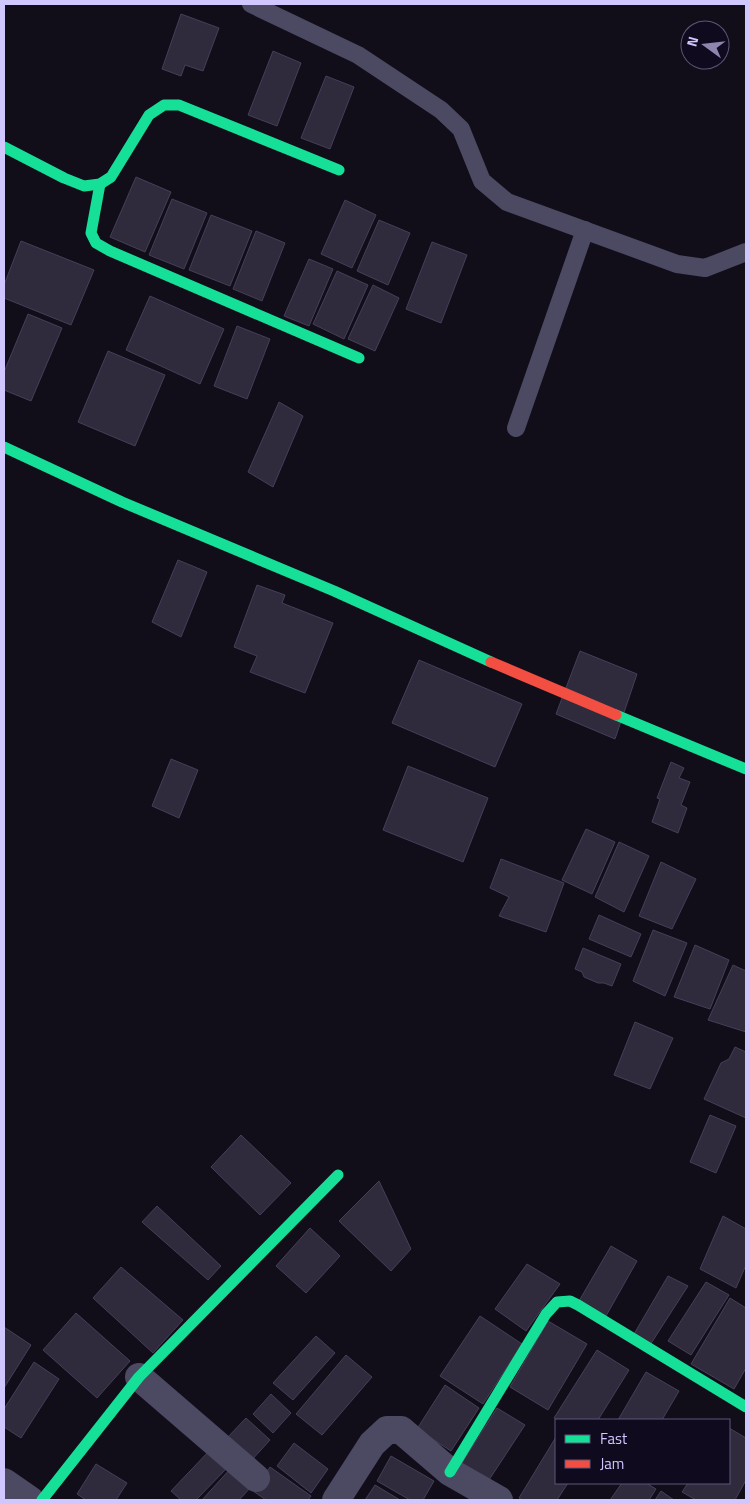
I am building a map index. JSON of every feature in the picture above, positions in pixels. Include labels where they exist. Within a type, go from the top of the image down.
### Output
[{"type":"street","points":[[4,148],[84,186],[100,184],[111,177],[149,115],[164,105],[179,105],[339,170]]},
{"type":"street","points":[[100,184],[91,233],[96,243],[359,358]]},
{"type":"street","points":[[4,448],[122,502],[334,591],[526,678],[746,769]]},
{"type":"street","points":[[42,1500],[139,1378],[338,1175]]},
{"type":"street","points":[[450,1472],[546,1314],[557,1302],[570,1301],[578,1305],[746,1407]]},
{"type":"street","points":[[139,1378],[256,1478]]},
{"type":"street","points":[[336,1500],[372,1444],[387,1430],[401,1430],[450,1472],[499,1500]]},
{"type":"street","points":[[4,1482],[30,1500]]},
{"type":"lane","points":[[251,4],[358,55],[441,110],[461,129],[482,181],[507,202],[677,264],[705,268],[746,252]]},
{"type":"lane","points":[[516,428],[585,230]]},
{"type":"building","points":[[181,14],[219,28],[203,71],[185,65],[181,76],[162,69]]},
{"type":"building","points":[[273,51],[301,63],[277,126],[248,115]]},
{"type":"building","points":[[326,76],[354,87],[330,149],[301,138]]},
{"type":"building","points":[[136,177],[171,192],[145,252],[110,237]]},
{"type":"building","points":[[172,199],[207,213],[184,269],[149,255]]},
{"type":"building","points":[[345,200],[376,215],[352,268],[321,254]]},
{"type":"building","points":[[211,215],[252,231],[230,286],[189,270]]},
{"type":"building","points":[[379,220],[410,233],[388,285],[357,271]]},
{"type":"building","points":[[256,231],[285,243],[262,301],[233,289]]},
{"type":"building","points":[[21,241],[94,270],[71,325],[4,298],[4,285]]},
{"type":"building","points":[[432,242],[467,255],[441,323],[406,309]]},
{"type":"building","points":[[309,259],[333,269],[309,326],[284,316]]},
{"type":"building","points":[[337,271],[368,285],[344,339],[313,324]]},
{"type":"building","points":[[373,285],[399,298],[375,351],[348,339]]},
{"type":"building","points":[[150,296],[224,329],[200,384],[126,350]]},
{"type":"building","points":[[28,314],[62,328],[31,401],[4,390],[4,372]]},
{"type":"building","points":[[237,326],[270,339],[247,399],[214,386]]},
{"type":"building","points":[[108,351],[165,375],[135,446],[78,422]]},
{"type":"building","points":[[279,402],[303,416],[273,487],[248,472]]},
{"type":"building","points":[[178,560],[207,572],[181,637],[152,622]]},
{"type":"building","points":[[257,585],[285,595],[282,603],[333,623],[305,693],[250,672],[257,656],[234,647]]},
{"type":"building","points":[[580,651],[637,674],[615,739],[556,714]]},
{"type":"building","points":[[419,660],[522,704],[495,767],[392,723]]},
{"type":"building","points":[[171,759],[198,770],[179,818],[152,806]]},
{"type":"building","points":[[671,762],[684,768],[679,778],[690,782],[681,805],[687,808],[678,833],[652,822],[660,799],[657,798]]},
{"type":"building","points":[[408,766],[488,798],[463,862],[383,830]]},
{"type":"building","points":[[586,829],[615,842],[592,894],[562,880]]},
{"type":"building","points":[[619,842],[649,856],[624,912],[595,897]]},
{"type":"building","points":[[501,859],[564,883],[546,932],[499,916],[509,897],[490,888]]},
{"type":"building","points":[[661,862],[696,879],[672,929],[639,916]]},
{"type":"building","points":[[599,915],[641,934],[631,957],[589,939]]},
{"type":"building","points":[[653,930],[687,943],[665,996],[633,981]]},
{"type":"building","points":[[695,945],[729,960],[710,1009],[674,997]]},
{"type":"building","points":[[583,948],[621,964],[612,986],[584,977],[582,972],[575,969]]},
{"type":"building","points":[[733,965],[746,971],[746,1032],[708,1020]]},
{"type":"building","points":[[635,1022],[673,1038],[650,1089],[614,1075]]},
{"type":"building","points":[[735,1047],[746,1052],[746,1118],[704,1099],[721,1063],[729,1059]]},
{"type":"building","points":[[710,1115],[736,1126],[716,1173],[690,1162]]},
{"type":"building","points":[[241,1135],[291,1183],[260,1215],[211,1167]]},
{"type":"building","points":[[379,1181],[411,1249],[391,1271],[339,1221]]},
{"type":"building","points":[[157,1206],[221,1266],[208,1280],[142,1222]]},
{"type":"building","points":[[723,1216],[746,1229],[746,1265],[736,1288],[700,1269]]},
{"type":"building","points":[[310,1228],[340,1256],[306,1293],[276,1266]]},
{"type":"building","points":[[611,1246],[637,1261],[606,1316],[579,1301]]},
{"type":"building","points":[[527,1264],[560,1284],[526,1331],[495,1309]]},
{"type":"building","points":[[121,1267],[183,1320],[153,1353],[93,1298]]},
{"type":"building","points":[[668,1276],[688,1286],[650,1345],[634,1334]]},
{"type":"building","points":[[706,1282],[729,1295],[691,1355],[668,1341]]},
{"type":"building","points":[[730,1298],[746,1308],[746,1368],[734,1389],[691,1364]]},
{"type":"building","points":[[76,1313],[130,1361],[97,1398],[43,1350]]},
{"type":"building","points":[[480,1316],[522,1344],[483,1404],[440,1376]]},
{"type":"building","points":[[548,1321],[587,1344],[548,1410],[510,1387]]},
{"type":"building","points":[[4,1327],[31,1345],[4,1388]]},
{"type":"building","points":[[316,1336],[335,1353],[293,1400],[273,1383]]},
{"type":"building","points":[[597,1350],[629,1370],[599,1419],[554,1418]]},
{"type":"building","points":[[346,1355],[372,1377],[322,1435],[296,1414]]},
{"type":"building","points":[[34,1362],[59,1379],[21,1438],[4,1427],[4,1409]]},
{"type":"building","points":[[646,1372],[679,1391],[663,1419],[619,1419]]},
{"type":"building","points":[[445,1385],[479,1408],[451,1451],[417,1429]]},
{"type":"building","points":[[271,1394],[291,1413],[273,1433],[253,1414]]},
{"type":"building","points":[[497,1408],[525,1425],[487,1483],[460,1466]]},
{"type":"building","points":[[246,1418],[270,1440],[250,1462],[226,1439]]},
{"type":"building","points":[[730,1429],[746,1438],[746,1480],[735,1500],[696,1500],[682,1492],[687,1484],[730,1484]]},
{"type":"building","points":[[555,1439],[555,1484],[567,1484],[557,1500],[523,1500],[519,1498]]},
{"type":"building","points":[[294,1443],[328,1469],[311,1493],[277,1466]]},
{"type":"building","points":[[210,1450],[228,1467],[196,1500],[181,1500],[171,1491]]},
{"type":"building","points":[[391,1456],[434,1481],[423,1500],[410,1500],[377,1481]]},
{"type":"building","points":[[96,1464],[127,1483],[116,1500],[86,1500],[77,1494]]},
{"type":"building","points":[[270,1467],[311,1496],[308,1500],[266,1500],[253,1491]]},
{"type":"building","points":[[231,1468],[251,1487],[239,1500],[202,1500]]},
{"type":"building","points":[[621,1484],[648,1484],[656,1489],[649,1500],[610,1500]]},
{"type":"building","points":[[375,1485],[400,1500],[365,1500]]},
{"type":"building","points":[[661,1491],[674,1500],[655,1500]]},
{"type":"traffic: fast","points":[[4,147],[64,178],[84,186],[100,184],[111,177],[149,115],[164,105],[179,105],[339,170]]},
{"type":"traffic: fast","points":[[100,184],[91,233],[96,243],[110,251],[359,358]]},
{"type":"traffic: fast","points":[[4,447],[122,502],[334,591],[491,662]]},
{"type":"traffic: fast","points":[[616,715],[746,769]]},
{"type":"traffic: fast","points":[[42,1500],[139,1377],[338,1175]]},
{"type":"traffic: fast","points":[[450,1472],[546,1314],[557,1302],[570,1301],[578,1305],[746,1407]]},
{"type":"traffic: jam","points":[[491,662],[616,715]]}]
